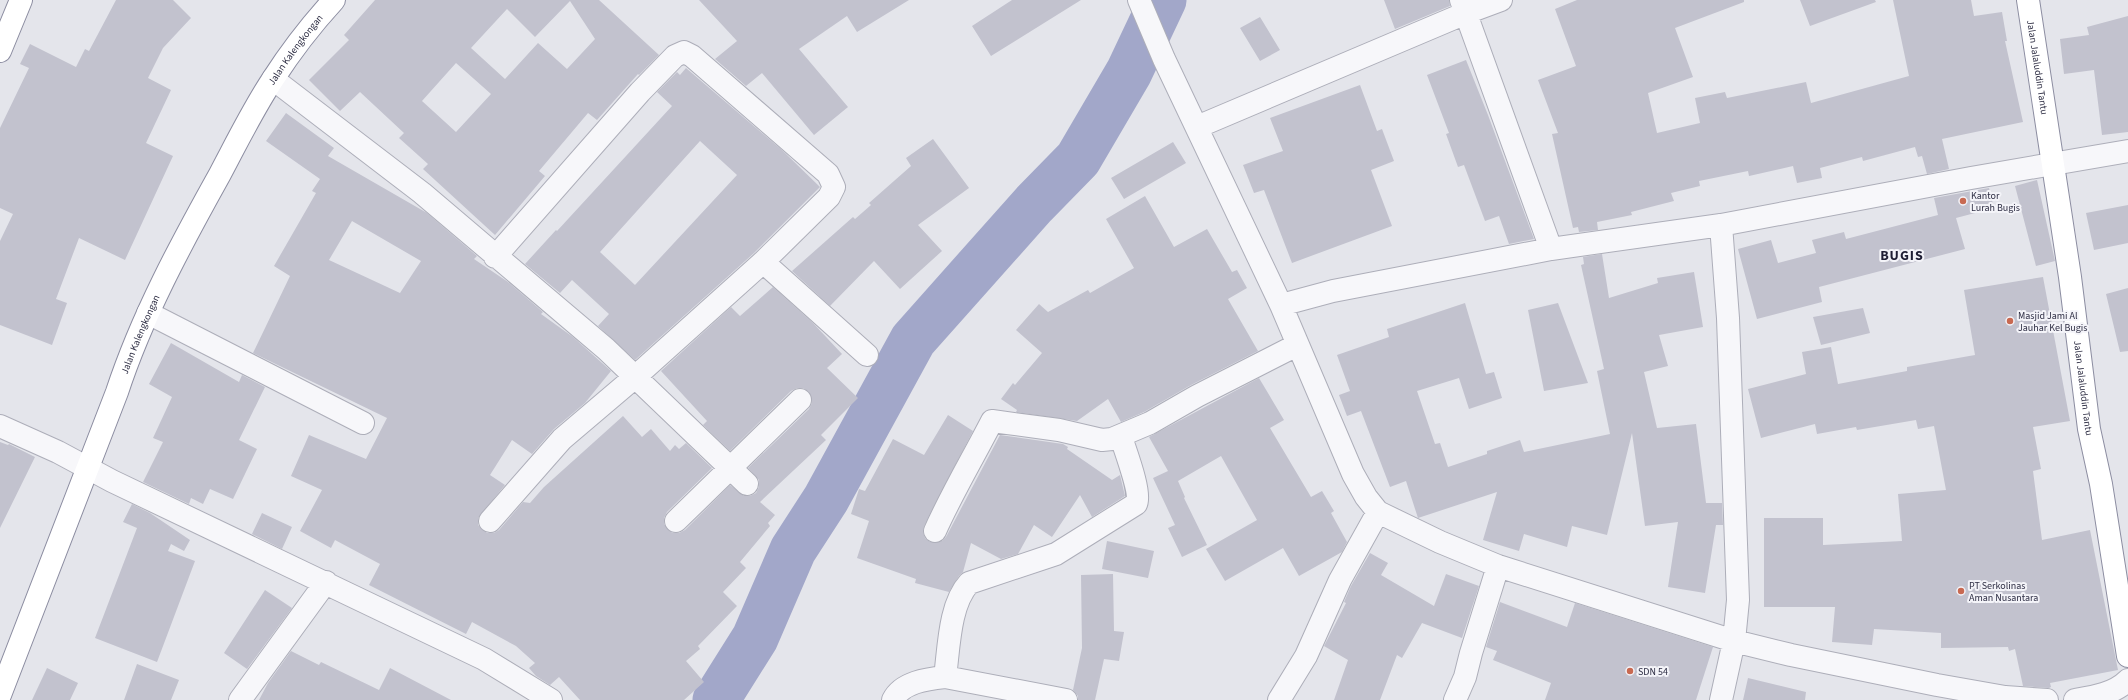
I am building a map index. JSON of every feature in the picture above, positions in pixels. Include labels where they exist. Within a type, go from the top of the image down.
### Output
[{"type":"highway","points":[[0,51],[21,0]]},
{"type":"highway","name":"Jalan Kalengkongan","points":[[0,695],[87,469],[131,348],[193,222],[273,79],[319,17],[334,0]]},
{"type":"highway","name":"Jalan Jalaluddin Tantu","points":[[2028,0],[2070,277],[2089,429],[2101,484],[2128,656]]},
{"type":"street","points":[[1139,0],[1164,59],[1282,305],[1297,345],[1353,474],[1366,497],[1378,512],[1440,542],[1498,566],[1734,641],[1791,655],[1937,685],[2005,697],[2046,700]]},
{"type":"street","points":[[1197,126],[1463,6],[1501,0]]},
{"type":"street","points":[[1463,6],[1551,249]]},
{"type":"street","points":[[490,521],[562,439],[635,377],[763,262],[829,197],[834,187],[833,183],[822,169],[698,61],[684,52],[675,56],[640,92],[495,257]]},
{"type":"street","points":[[273,79],[422,193],[495,257],[606,349],[747,484]]},
{"type":"street","points":[[1282,305],[1333,291],[1551,249],[1721,225],[2128,151]]},
{"type":"street","points":[[1721,225],[1728,318],[1738,600],[1734,641],[1721,700]]},
{"type":"street","points":[[763,262],[867,355]]},
{"type":"street","points":[[148,313],[363,423]]},
{"type":"street","points":[[935,532],[951,496],[970,466],[992,421],[1059,430],[1102,440],[1121,437],[1297,345]]},
{"type":"street","points":[[676,521],[800,400]]},
{"type":"street","points":[[0,426],[58,452],[87,469],[326,582],[484,659],[551,700]]},
{"type":"street","points":[[945,677],[956,604],[963,590],[969,583],[1056,554],[1136,504],[1138,500],[1134,480],[1121,437]]},
{"type":"street","points":[[1279,700],[1306,656],[1340,580],[1378,512]]},
{"type":"street","points":[[1455,700],[1465,677],[1498,566]]},
{"type":"street","points":[[240,700],[326,582]]},
{"type":"street","points":[[893,700],[900,691],[910,685],[931,678],[945,677],[1066,700]]},
{"type":"street","points":[[2075,700],[2102,695],[2122,686],[2128,680]]},
{"type":"building","points":[[116,0],[173,0],[191,18],[163,48],[148,78],[171,90],[146,143],[173,156],[125,260],[79,238],[56,299],[67,303],[52,345],[0,325],[0,241],[13,214],[0,208],[0,128],[29,68],[20,64],[30,44],[76,67],[85,49],[89,51]]},
{"type":"building","points":[[375,0],[599,0],[659,55],[639,75],[638,74],[597,120],[588,113],[539,171],[545,176],[495,235],[423,169],[428,164],[399,138],[404,133],[360,92],[340,111],[309,80],[349,40],[344,35]],"holes":[[[570,1],[595,39],[567,69],[538,43],[505,79],[471,48],[507,9],[535,37]],[[456,63],[491,94],[456,132],[422,101]]]},
{"type":"building","points":[[699,0],[909,0],[857,32],[847,16],[799,49],[848,107],[814,135],[762,73],[746,86],[715,59],[737,41]]},
{"type":"building","points":[[1012,0],[1081,0],[991,56],[972,26]]},
{"type":"building","points":[[1384,0],[1449,0],[1450,6],[1395,29]]},
{"type":"building","points":[[1577,0],[1744,0],[1744,2],[1675,28],[1693,77],[1648,93],[1657,133],[1700,123],[1695,98],[1725,92],[1727,98],[1806,82],[1811,103],[1909,76],[1893,0],[1971,0],[1974,16],[2002,12],[2007,41],[2005,41],[2023,122],[1942,139],[1949,169],[1927,174],[1922,156],[1918,157],[1915,147],[1863,161],[1862,157],[1820,168],[1822,178],[1797,183],[1793,166],[1749,176],[1748,171],[1699,181],[1700,186],[1671,193],[1674,201],[1631,212],[1632,215],[1597,222],[1598,230],[1579,232],[1578,227],[1573,228],[1552,134],[1558,133],[1538,80],[1576,66],[1555,9]]},
{"type":"building","points":[[1800,0],[1875,0],[1876,2],[1810,26]]},
{"type":"building","points":[[2128,16],[2128,132],[2102,135],[2094,70],[2064,74],[2060,39],[2089,35],[2087,27]]},
{"type":"building","points":[[1260,17],[1280,50],[1260,61],[1240,28]]},
{"type":"building","points":[[1466,60],[1534,239],[1509,244],[1499,216],[1485,221],[1464,165],[1458,167],[1446,134],[1449,133],[1427,75]]},
{"type":"building","points":[[686,68],[782,150],[820,187],[754,253],[635,360],[598,326],[609,314],[572,280],[560,293],[525,264],[672,106],[657,92],[677,72],[680,75]],"holes":[[[700,141],[737,175],[635,285],[600,252]]]},
{"type":"building","points":[[1360,85],[1377,131],[1382,129],[1394,161],[1371,170],[1392,226],[1292,263],[1264,190],[1254,193],[1243,165],[1283,151],[1270,118]]},
{"type":"building","points":[[286,113],[334,148],[328,156],[427,213],[477,256],[474,259],[508,282],[543,312],[541,314],[573,337],[611,371],[585,403],[554,429],[532,454],[512,440],[490,475],[505,485],[478,518],[478,525],[487,533],[494,533],[499,530],[523,502],[530,503],[544,487],[623,416],[642,437],[651,429],[670,451],[675,445],[679,449],[686,443],[712,468],[667,512],[664,518],[664,524],[672,533],[679,533],[685,530],[730,485],[744,496],[750,496],[756,493],[759,487],[759,480],[748,468],[809,409],[812,403],[809,392],[803,388],[797,388],[791,391],[730,451],[703,425],[707,421],[661,371],[731,307],[740,316],[773,287],[813,323],[842,354],[827,368],[858,398],[821,435],[826,440],[760,502],[775,515],[768,523],[770,526],[740,562],[746,568],[723,592],[737,606],[698,646],[700,649],[686,661],[704,682],[684,700],[580,700],[559,677],[550,685],[536,676],[529,668],[535,663],[516,646],[472,622],[466,634],[369,585],[380,564],[335,540],[331,548],[300,531],[322,490],[291,476],[309,435],[366,459],[387,418],[253,353],[290,276],[274,266],[316,193],[312,191],[320,179],[266,141]],"holes":[[[352,221],[421,261],[400,293],[329,260]]]},
{"type":"building","points":[[933,139],[969,188],[918,225],[942,251],[900,289],[874,261],[830,306],[792,271],[853,217],[855,219],[871,205],[869,203],[911,166],[906,158]]},
{"type":"building","points":[[1173,142],[1186,163],[1124,199],[1111,178]]},
{"type":"building","points":[[2037,180],[2055,261],[2036,266],[2015,186]]},
{"type":"building","points":[[1989,188],[1994,208],[1956,218],[1965,249],[1819,287],[1822,302],[1757,319],[1738,249],[1771,240],[1778,263],[1816,253],[1812,240],[1844,232],[1846,239],[1938,215],[1934,198]]},
{"type":"building","points":[[1145,196],[1174,247],[1207,229],[1232,272],[1237,270],[1247,288],[1228,299],[1258,351],[1191,385],[1144,412],[1121,422],[1108,399],[1077,421],[1016,412],[1017,410],[1001,399],[1013,383],[1015,385],[1042,353],[1016,330],[1039,304],[1048,312],[1088,290],[1090,293],[1134,268],[1106,219]]},
{"type":"building","points":[[2128,205],[2128,243],[2094,250],[2086,213]]},
{"type":"building","points":[[1602,254],[1609,298],[1658,283],[1657,278],[1694,272],[1703,327],[1659,335],[1668,366],[1644,372],[1657,428],[1696,424],[1706,503],[1722,503],[1723,525],[1716,525],[1705,593],[1668,587],[1678,522],[1645,526],[1632,433],[1607,535],[1572,526],[1567,547],[1524,534],[1519,551],[1483,540],[1497,492],[1418,518],[1406,481],[1390,487],[1361,411],[1347,416],[1339,395],[1350,391],[1337,355],[1389,337],[1387,329],[1465,303],[1486,374],[1494,372],[1502,398],[1469,409],[1459,378],[1417,391],[1435,444],[1440,443],[1448,467],[1487,454],[1487,451],[1520,440],[1524,452],[1610,434],[1597,371],[1604,369],[1581,265],[1584,264],[1583,257]]},
{"type":"building","points":[[2043,277],[2070,421],[2033,427],[2041,469],[2033,471],[2042,540],[2090,530],[2118,670],[2050,683],[2051,687],[2049,688],[2023,686],[2015,649],[2009,651],[2008,647],[1941,648],[1941,633],[1874,629],[1872,645],[1832,642],[1835,607],[1764,607],[1764,518],[1823,518],[1823,545],[1902,541],[1898,494],[1946,490],[1934,426],[1918,429],[1916,420],[1857,430],[1856,427],[1817,434],[1815,424],[1761,438],[1748,389],[1806,374],[1802,352],[1831,347],[1838,384],[1907,371],[1907,367],[1975,355],[1964,290]]},
{"type":"building","points":[[2128,288],[2128,351],[2120,352],[2106,294]]},
{"type":"building","points":[[1558,303],[1588,383],[1544,391],[1528,310]]},
{"type":"building","points":[[1863,308],[1870,333],[1821,345],[1813,317]]},
{"type":"building","points":[[171,343],[239,382],[242,375],[265,387],[239,440],[257,449],[233,499],[210,489],[203,504],[191,498],[189,504],[143,482],[163,442],[153,438],[172,397],[149,384]]},
{"type":"building","points":[[1259,378],[1284,420],[1270,428],[1311,497],[1322,491],[1334,511],[1331,513],[1347,542],[1342,552],[1299,576],[1283,548],[1225,581],[1206,549],[1257,520],[1221,456],[1178,481],[1185,497],[1184,498],[1207,545],[1182,557],[1168,528],[1175,525],[1153,478],[1168,471],[1149,437]]},
{"type":"building","points":[[948,415],[973,431],[924,526],[923,532],[925,538],[930,542],[942,541],[946,537],[1000,435],[1063,444],[1068,447],[1067,449],[1112,480],[1120,475],[1125,496],[1092,517],[1080,495],[1052,537],[1034,525],[1018,554],[1001,559],[971,543],[963,572],[949,592],[915,583],[916,579],[857,558],[869,521],[851,514],[859,489],[865,491],[893,439],[924,455]]},
{"type":"building","points":[[0,442],[9,444],[35,457],[0,528]]},
{"type":"building","points":[[132,504],[150,513],[190,540],[184,551],[171,544],[168,551],[195,561],[157,662],[95,638],[137,528],[123,522]]},
{"type":"building","points":[[262,513],[292,527],[282,549],[252,534]]},
{"type":"building","points":[[1107,541],[1154,551],[1148,578],[1102,569]]},
{"type":"building","points":[[1370,553],[1388,563],[1381,575],[1434,606],[1446,574],[1479,586],[1462,638],[1422,623],[1402,658],[1397,655],[1380,700],[1334,700],[1348,660],[1324,646],[1346,603],[1344,602],[1351,586]]},
{"type":"building","points":[[1113,574],[1114,631],[1124,632],[1119,661],[1104,659],[1095,700],[1078,700],[1078,696],[1073,690],[1082,648],[1081,575]]},
{"type":"building","points":[[265,590],[292,608],[247,669],[224,653]]},
{"type":"building","name":"SDN 54","points":[[1500,602],[1567,627],[1575,603],[1713,647],[1696,700],[1545,700],[1551,683],[1493,660],[1497,651],[1486,647]]},
{"type":"building","points":[[291,651],[319,665],[321,662],[379,690],[390,668],[451,700],[259,700],[268,683]]},
{"type":"building","points":[[137,664],[179,680],[171,700],[124,700]]},
{"type":"building","points":[[47,668],[78,683],[70,700],[32,700]]},
{"type":"building","points":[[1748,678],[1806,692],[1805,700],[1743,700]]},
{"type":"waterway","points":[[716,700],[755,638],[793,550],[826,499],[913,340],[1034,204],[1078,159],[1129,72],[1163,0]]},
{"type":"place","name":"Kantor Lurah Bugis","points":[[1963,201]]},
{"type":"place","name":"Masjid Jami Al Jauhar Kel Bugis","points":[[2010,321]]},
{"type":"place","name":"PT Serkolinas Aman Nusantara","points":[[1961,591]]},
{"type":"place","name":"SDN 54","points":[[1630,671]]},
{"type":"district","name":"BUGIS","points":[[1902,255]]}]
